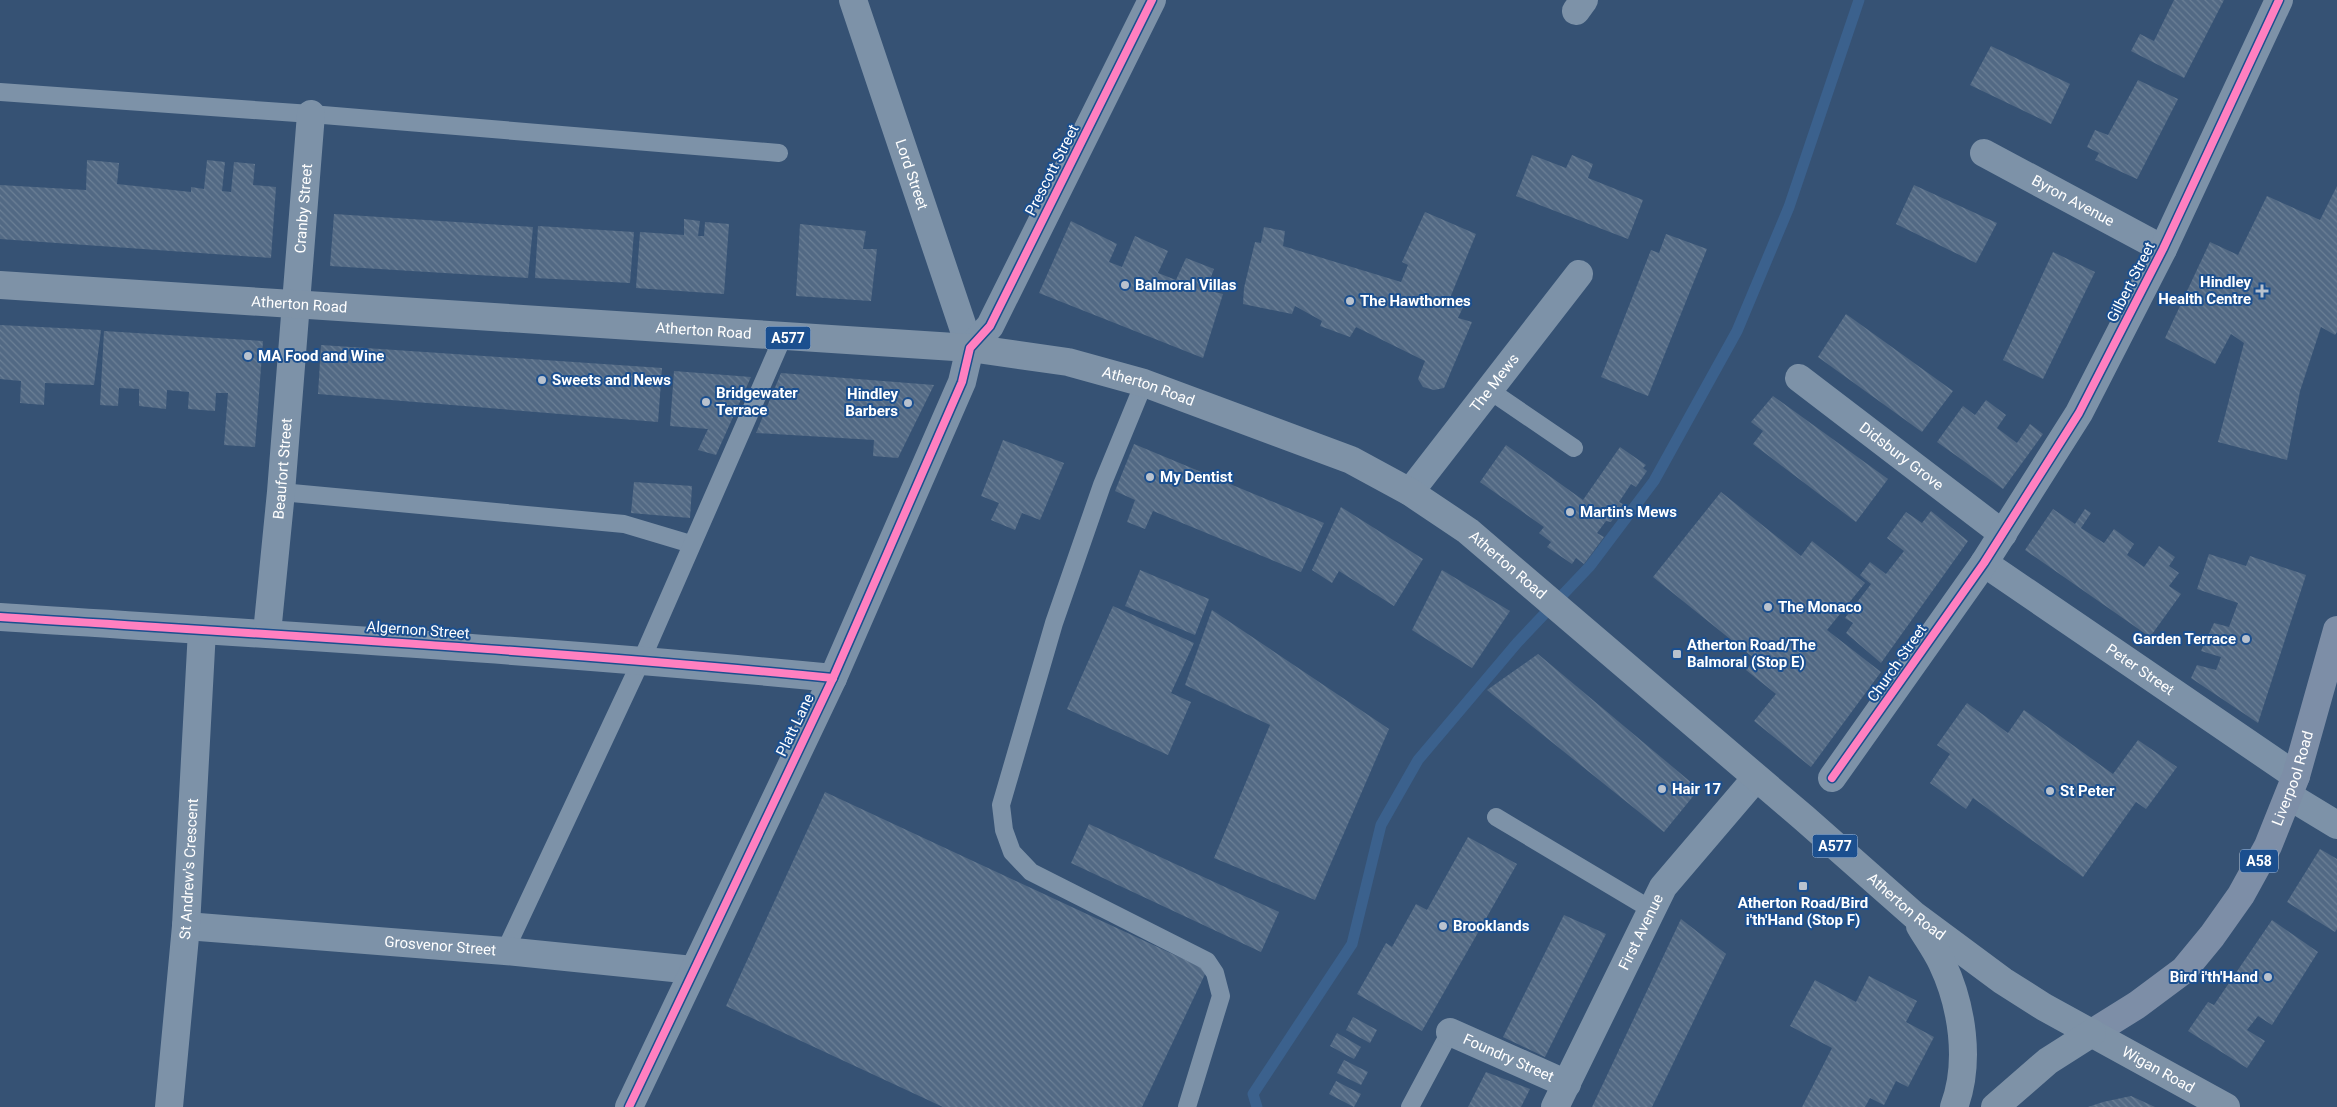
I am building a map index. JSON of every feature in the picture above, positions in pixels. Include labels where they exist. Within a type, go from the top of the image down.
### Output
[{"type":"highway","name":"Atherton Road","points":[[0,285],[970,348],[1068,362],[1144,383],[1351,460],[1410,492],[1468,531],[1914,915],[2003,981],[2044,1007],[2092,1033]]},
{"type":"highway","points":[[1914,915],[1942,961],[1960,1018],[1961,1066],[1958,1098],[1954,1107]]},
{"type":"highway","name":"A58","points":[[1995,1107],[2048,1061],[2092,1033]]},
{"type":"highway","name":"Wigan Road","points":[[2092,1033],[2226,1107]]},
{"type":"main road","name":"Liverpool Road","points":[[2092,1033],[2137,1005],[2184,970],[2241,895],[2268,846],[2293,786],[2337,630]]},
{"type":"street","name":"Lord Street","points":[[853,0],[970,348]]},
{"type":"street","name":"Prescott Street","points":[[970,348],[990,326],[1152,0]]},
{"type":"street","name":"Gilbert Street","points":[[1984,563],[2080,413],[2163,249],[2279,0]]},
{"type":"street","name":"Cranby Street","points":[[296,304],[311,114]]},
{"type":"street","name":"Byron Avenue","points":[[1984,153],[2163,249]]},
{"type":"street","name":"The Mews","points":[[1410,492],[1579,274]]},
{"type":"street","name":"Beaufort Street","points":[[268,633],[296,304]]},
{"type":"street","name":"Platt Lane","points":[[629,1107],[833,678],[962,382],[970,348]]},
{"type":"street","name":"Didsbury Grove","points":[[1799,378],[2003,534]]},
{"type":"street","name":"Church Street","points":[[1832,778],[1984,563]]},
{"type":"street","name":"Peter Street","points":[[1984,563],[2293,786],[2337,825]]},
{"type":"street","name":"Algernon Street","points":[[0,618],[268,633],[642,659],[833,678]]},
{"type":"street","name":"St Andrew's Crescent","points":[[169,1107],[186,926],[202,630]]},
{"type":"street","name":"First Avenue","points":[[1561,1095],[1663,887],[1756,778]]},
{"type":"street","name":"Grosvenor Street","points":[[186,926],[505,951],[693,970]]},
{"type":"street","name":"Foundry Street","points":[[1450,1032],[1561,1095]]},
{"type":"lane","points":[[0,92],[311,114],[780,153]]},
{"type":"lane","points":[[505,951],[642,659],[782,337]]},
{"type":"lane","points":[[1144,383],[1102,485],[1054,623],[1001,805],[1004,830],[1012,852],[1031,872],[1207,960],[1215,973],[1221,996],[1187,1107]]},
{"type":"lane","points":[[1489,390],[1574,448]]},
{"type":"lane","points":[[281,492],[624,524],[691,544]]},
{"type":"lane","points":[[1496,817],[1652,910]]},
{"type":"lane","points":[[1410,1107],[1450,1032]]},
{"type":"building","points":[[2174,0],[2224,0],[2184,78],[2131,51],[2140,34],[2154,41]]},
{"type":"building","points":[[1991,46],[2070,84],[2051,124],[1970,85]]},
{"type":"building","points":[[2138,80],[2178,99],[2137,179],[2095,160],[2099,153],[2087,147],[2095,130],[2108,135]]},
{"type":"building","points":[[1532,155],[1566,168],[1572,155],[1593,164],[1588,178],[1643,200],[1628,239],[1516,196]]},
{"type":"building","points":[[87,160],[119,163],[117,184],[191,192],[191,187],[204,189],[207,160],[225,162],[222,191],[231,192],[234,162],[255,164],[253,185],[276,187],[271,258],[0,239],[0,185],[86,190]]},
{"type":"building","points":[[1914,185],[1997,223],[1976,263],[1896,224]]},
{"type":"building","name":"Hindley Health Centre","points":[[2337,186],[2337,332],[2335,335],[2321,327],[2300,391],[2287,460],[2218,442],[2244,343],[2231,334],[2215,364],[2165,338],[2210,242],[2238,255],[2267,196],[2320,220]]},
{"type":"building","name":"The Hawthornes","points":[[1425,212],[1476,234],[1450,298],[1464,305],[1458,318],[1472,322],[1444,388],[1434,390],[1423,387],[1418,379],[1425,361],[1356,327],[1350,337],[1320,326],[1322,321],[1295,306],[1292,314],[1243,304],[1244,288],[1255,242],[1261,243],[1264,227],[1285,231],[1283,246],[1401,282],[1408,265],[1402,262]]},
{"type":"building","points":[[334,214],[533,227],[528,278],[330,266]]},
{"type":"building","points":[[684,219],[700,221],[698,236],[704,236],[705,222],[729,224],[724,294],[636,288],[640,232],[684,235]]},
{"type":"building","name":"Balmoral Villas","points":[[1071,221],[1117,244],[1109,262],[1122,267],[1135,236],[1168,251],[1158,273],[1176,280],[1186,258],[1214,269],[1206,290],[1223,294],[1203,358],[1039,293]]},
{"type":"building","points":[[800,224],[866,231],[863,249],[877,249],[871,301],[796,296]]},
{"type":"building","points":[[538,226],[634,232],[630,283],[535,278]]},
{"type":"building","points":[[1666,234],[1707,249],[1648,396],[1601,377],[1651,250],[1659,253]]},
{"type":"building","points":[[2053,252],[2095,272],[2043,379],[2003,360]]},
{"type":"building","points":[[1846,314],[1953,391],[1922,432],[1818,357]]},
{"type":"building","points":[[0,325],[101,330],[94,385],[45,383],[44,405],[20,403],[21,381],[0,379]]},
{"type":"building","points":[[104,331],[263,341],[255,447],[224,445],[228,393],[216,393],[215,411],[188,409],[189,392],[167,390],[166,409],[139,406],[139,389],[119,388],[118,406],[100,405]]},
{"type":"building","points":[[321,345],[662,368],[658,422],[318,394]]},
{"type":"building","name":"Bridgewater Terrace","points":[[674,371],[751,377],[716,455],[698,450],[708,429],[670,426]]},
{"type":"building","points":[[781,373],[934,385],[898,458],[873,456],[874,440],[756,433]]},
{"type":"building","points":[[1773,396],[1888,479],[1856,522],[1753,444],[1763,431],[1751,422]]},
{"type":"building","points":[[1986,400],[2006,415],[1997,428],[2017,443],[2030,424],[2043,434],[2003,489],[1937,442],[1963,406],[1975,415]]},
{"type":"building","points":[[1003,440],[1064,463],[1040,520],[1022,513],[1015,530],[991,520],[999,503],[981,496]]},
{"type":"building","points":[[1134,444],[1324,523],[1301,572],[1153,511],[1145,529],[1127,522],[1135,500],[1115,491]]},
{"type":"building","name":"Martin's Mews","points":[[1506,445],[1583,500],[1620,447],[1646,465],[1643,468],[1647,471],[1636,487],[1631,484],[1619,502],[1623,504],[1611,522],[1606,521],[1597,533],[1604,537],[1584,564],[1576,558],[1572,564],[1547,547],[1551,542],[1539,533],[1544,527],[1480,482]]},
{"type":"building","points":[[634,482],[692,486],[690,518],[631,513]]},
{"type":"building","name":"The Monaco","points":[[1721,492],[1801,556],[1812,541],[1865,583],[1827,630],[1881,672],[1811,767],[1754,721],[1776,694],[1746,670],[1755,659],[1653,577]]},
{"type":"building","points":[[1341,507],[1423,559],[1394,606],[1339,571],[1332,583],[1312,570]]},
{"type":"building","points":[[2053,509],[2075,524],[2085,509],[2091,513],[2081,528],[2104,543],[2114,529],[2134,544],[2127,555],[2144,567],[2159,546],[2175,557],[2169,566],[2179,573],[2169,586],[2181,594],[2150,637],[2025,550]]},
{"type":"building","points":[[1931,511],[1968,541],[1881,663],[1846,633],[1853,623],[1845,618],[1871,584],[1860,575],[1870,562],[1886,574],[1904,551],[1887,538],[1906,512],[1922,523]]},
{"type":"building","name":"Garden Terrace","points":[[2209,554],[2246,566],[2250,556],[2306,575],[2258,723],[2191,678],[2197,665],[2216,670],[2221,657],[2201,651],[2214,623],[2229,627],[2238,603],[2197,589]]},
{"type":"building","points":[[1140,570],[1209,599],[1195,635],[1125,606]]},
{"type":"building","points":[[1442,570],[1510,611],[1472,668],[1412,630]]},
{"type":"building","points":[[1113,606],[1194,643],[1171,693],[1191,702],[1168,755],[1067,709]]},
{"type":"building","points":[[1212,610],[1389,729],[1315,900],[1214,858],[1270,725],[1185,685]]},
{"type":"building","points":[[1538,654],[1699,789],[1664,832],[1487,690]]},
{"type":"building","name":"St Peter","points":[[1967,703],[2008,733],[2024,710],[2113,774],[2138,740],[2177,767],[2146,809],[2136,802],[2083,877],[1973,798],[1966,809],[1930,783],[1950,754],[1937,745]]},
{"type":"building","points":[[825,792],[1207,970],[1142,1107],[943,1107],[726,1006]]},
{"type":"building","points":[[1089,824],[1279,912],[1261,952],[1071,863]]},
{"type":"building","name":"Brooklands","points":[[1468,837],[1517,864],[1422,1031],[1357,994],[1386,943],[1392,947],[1416,904],[1427,910]]},
{"type":"building","points":[[2320,849],[2337,859],[2337,929],[2335,932],[2287,902]]},
{"type":"building","points":[[1564,915],[1606,934],[1545,1057],[1503,1037]]},
{"type":"building","points":[[1681,919],[1726,954],[1652,1107],[1592,1107]]},
{"type":"building","name":"Bird i'th'Hand","points":[[2272,920],[2318,952],[2272,1025],[2258,1016],[2247,1030],[2265,1041],[2247,1068],[2188,1031],[2208,1002],[2214,1005]]},
{"type":"building","points":[[1869,976],[1917,1001],[1906,1022],[1934,1037],[1908,1087],[1896,1081],[1884,1105],[1870,1098],[1865,1107],[1802,1107],[1832,1048],[1790,1026],[1815,980],[1856,1002]]},
{"type":"building","points":[[1353,1017],[1377,1030],[1370,1043],[1346,1030]]},
{"type":"building","points":[[1337,1033],[1361,1047],[1354,1059],[1330,1046]]},
{"type":"building","points":[[1344,1060],[1368,1072],[1361,1085],[1337,1073]]},
{"type":"building","points":[[1486,1072],[1530,1089],[1521,1107],[1468,1107]]},
{"type":"building","points":[[1336,1081],[1361,1094],[1354,1107],[1329,1094]]},
{"type":"building","points":[[2131,1096],[2155,1107],[2088,1107],[2103,1102]]},
{"type":"waterway","points":[[1257,1107],[1253,1094],[1352,944],[1381,825],[1418,760],[1517,643],[1590,566],[1654,481],[1737,331],[1789,207],[1859,0]]},
{"type":"cycle path","points":[[629,1107],[833,678],[962,382],[970,348],[990,326],[1152,0]]},
{"type":"cycle path","points":[[1832,778],[1984,563],[2079,413],[2163,249],[2279,0]]},
{"type":"cycle path","points":[[0,617],[521,652],[833,678]]},
{"type":"place","name":"Balmoral Villas","points":[[1125,285]]},
{"type":"place","name":"Hindley Health Centre","points":[[2262,291]]},
{"type":"place","name":"The Hawthornes","points":[[1350,301]]},
{"type":"place","name":"MA Food and Wine","points":[[248,356]]},
{"type":"place","name":"Sweets and News","points":[[542,380]]},
{"type":"place","name":"Bridgewater Terrace","points":[[706,402]]},
{"type":"place","name":"Hindley Barbers","points":[[908,403]]},
{"type":"place","name":"My Dentist","points":[[1150,477]]},
{"type":"place","name":"Martin's Mews","points":[[1570,512]]},
{"type":"place","name":"The Monaco","points":[[1768,607]]},
{"type":"place","name":"Garden Terrace","points":[[2246,639]]},
{"type":"place","name":"Atherton Road/The Balmoral (Stop E)","points":[[1677,654]]},
{"type":"place","name":"Hair 17","points":[[1662,789]]},
{"type":"place","name":"St Peter","points":[[2050,791]]},
{"type":"place","name":"Atherton Road/Bird i'th'Hand (Stop F)","points":[[1803,886]]},
{"type":"place","name":"Brooklands","points":[[1443,926]]},
{"type":"place","name":"Bird i'th'Hand","points":[[2268,977]]}]
